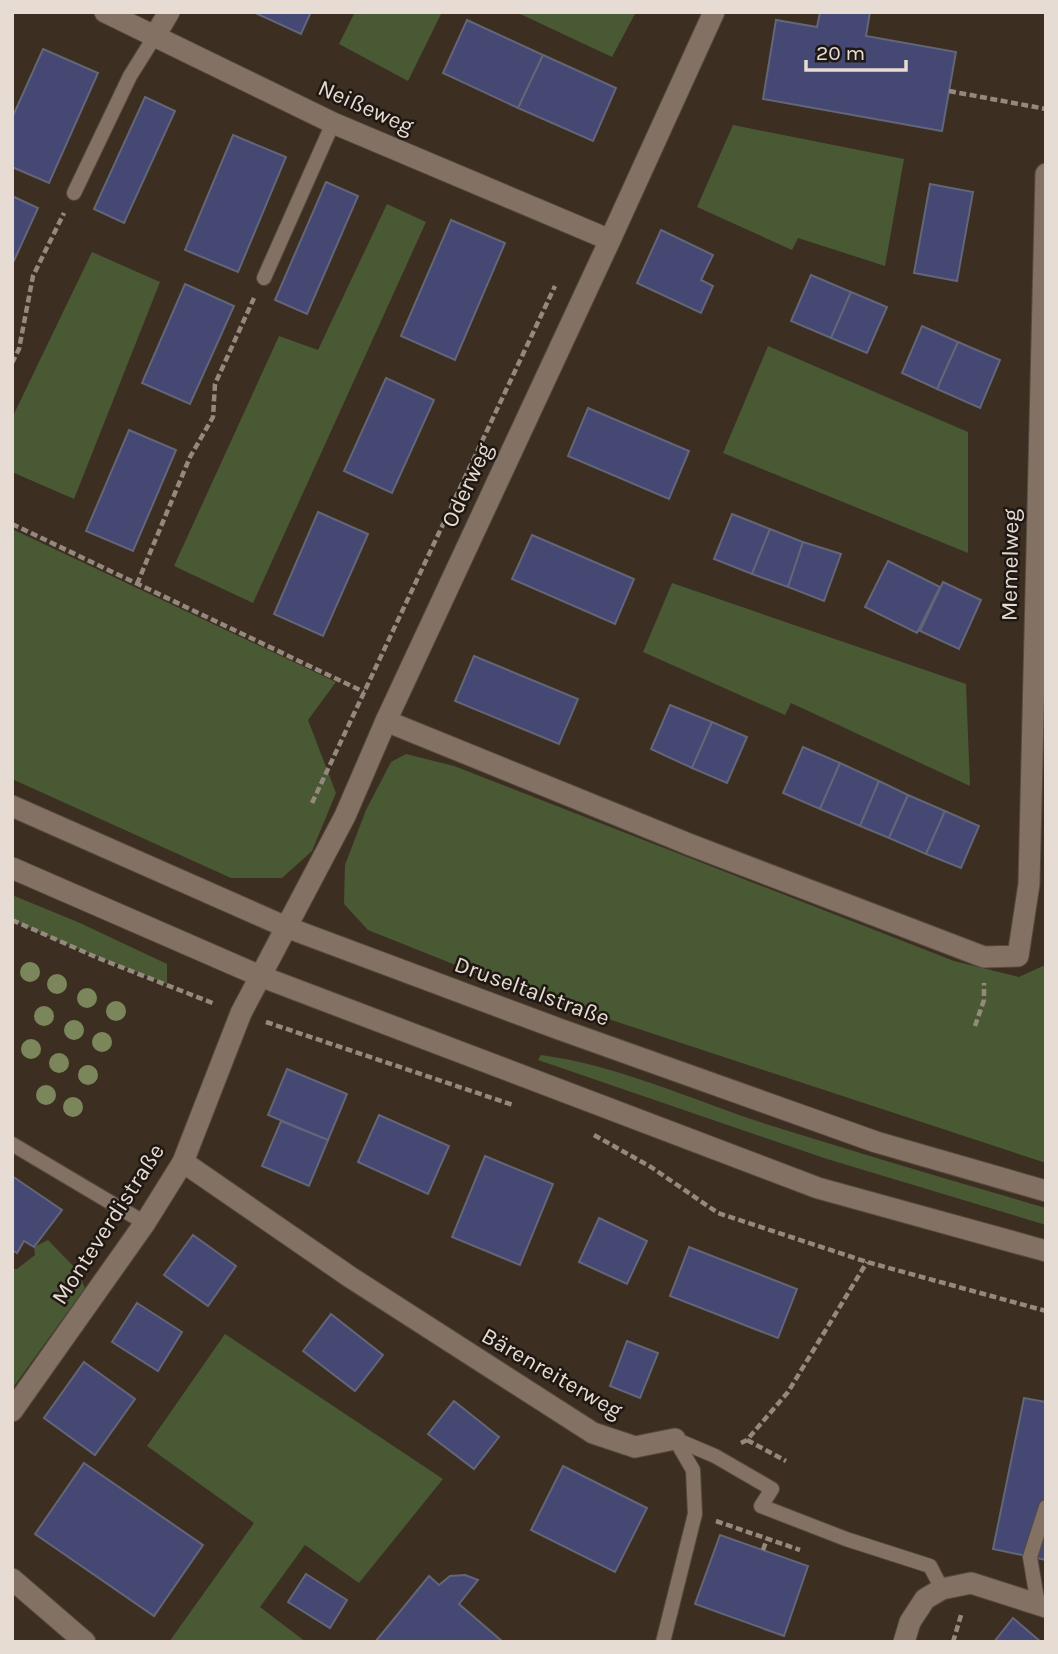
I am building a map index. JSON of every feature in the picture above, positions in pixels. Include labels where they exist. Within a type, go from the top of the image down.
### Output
[{"type":"street","name":"Neißeweg","points":[[104,12],[333,122],[610,240]]},
{"type":"street","points":[[155,36],[169,12]]},
{"type":"street","name":"Oderweg","points":[[260,976],[345,816],[386,721],[714,12]]},
{"type":"street","name":"Memelweg","points":[[984,957],[1018,956],[1029,884],[1046,174]]},
{"type":"street","points":[[386,721],[691,845],[984,957]]},
{"type":"street","name":"Druseltalstraße","points":[[12,806],[286,928],[876,1142],[1046,1191]]},
{"type":"street","points":[[12,868],[260,976],[818,1188],[1046,1251]]},
{"type":"street","name":"Monteverdistraße","points":[[12,1411],[145,1223],[183,1162],[241,1013],[260,976]]},
{"type":"street","name":"Bärenreiterweg","points":[[183,1162],[349,1277],[593,1433],[635,1447],[675,1439]]},
{"type":"street","points":[[12,1579],[85,1642]]},
{"type":"street","points":[[904,1642],[910,1622],[925,1599],[942,1589],[971,1583],[1042,1606]]},
{"type":"lane","points":[[74,193],[130,76],[155,36]]},
{"type":"lane","points":[[264,278],[333,122]]},
{"type":"lane","points":[[12,1144],[145,1223]]},
{"type":"lane","points":[[675,1439],[715,1456],[772,1489],[761,1506],[846,1539],[930,1566],[942,1589]]},
{"type":"lane","points":[[663,1642],[695,1514],[693,1470],[675,1439]]},
{"type":"lane","points":[[1042,1606],[1030,1557],[1046,1507]]},
{"type":"path","points":[[949,92],[1046,109]]},
{"type":"path","points":[[12,363],[19,349],[33,276],[74,193]]},
{"type":"path","points":[[137,583],[190,457],[213,416],[215,384],[264,278]]},
{"type":"path","points":[[312,803],[559,279]]},
{"type":"path","points":[[12,524],[364,691],[386,721]]},
{"type":"path","points":[[12,920],[122,967],[241,1013],[515,1105]]},
{"type":"path","points":[[975,1026],[984,1000],[984,957]]},
{"type":"path","points":[[592,1134],[651,1167],[718,1213],[867,1262],[1046,1311]]},
{"type":"path","points":[[715,1456],[747,1440],[788,1392],[867,1262]]},
{"type":"path","points":[[747,1440],[786,1461]]},
{"type":"path","points":[[763,1550],[767,1539]]},
{"type":"green space","points":[[355,12],[442,12],[408,81],[339,44]]},
{"type":"green space","points":[[516,12],[636,12],[612,57]]},
{"type":"green space","points":[[733,125],[904,159],[885,266],[798,238],[792,250],[697,207]]},
{"type":"green space","points":[[387,204],[426,222],[253,603],[174,566],[279,336],[318,350]]},
{"type":"green space","points":[[92,252],[160,282],[74,499],[12,472],[12,418]]},
{"type":"green space","points":[[768,346],[968,432],[968,553],[723,453]]},
{"type":"green space","points":[[12,529],[336,682],[308,720],[336,793],[312,851],[282,878],[231,878],[12,779]]},
{"type":"green space","points":[[672,583],[966,684],[970,786],[791,703],[785,715],[643,652]]},
{"type":"green space","points":[[406,754],[454,766],[954,961],[1019,977],[1046,967],[1046,1163],[508,986],[368,930],[344,904],[345,865],[366,810],[391,762]]},
{"type":"green space","points":[[12,895],[167,964],[167,984],[12,920]]},
{"type":"green space","points":[[541,1055],[624,1074],[760,1122],[1046,1208],[1046,1225],[827,1159],[538,1060]]},
{"type":"green space","points":[[48,1240],[77,1270],[85,1288],[12,1389],[12,1269],[17,1269],[35,1255],[34,1247]]},
{"type":"green space","points":[[225,1334],[443,1479],[359,1583],[305,1545],[260,1607],[306,1642],[169,1642],[254,1523],[147,1446]]},
{"type":"building","points":[[253,12],[311,12],[301,34]]},
{"type":"building","points":[[820,12],[870,12],[866,36],[956,52],[942,131],[763,99],[776,20],[817,27]]},
{"type":"building","points":[[467,20],[543,55],[518,108],[443,73]]},
{"type":"building","points":[[43,49],[98,73],[49,183],[12,167],[12,118]]},
{"type":"building","points":[[543,55],[616,88],[593,141],[518,108]]},
{"type":"building","points":[[145,97],[175,111],[124,223],[94,209]]},
{"type":"building","points":[[233,135],[286,157],[238,272],[185,250]]},
{"type":"building","points":[[326,182],[358,196],[307,314],[275,300]]},
{"type":"building","points":[[930,184],[973,192],[957,281],[914,273]]},
{"type":"building","points":[[12,196],[38,208],[12,265]]},
{"type":"building","points":[[451,220],[505,243],[455,360],[401,336]]},
{"type":"building","points":[[661,230],[713,255],[701,280],[713,286],[701,313],[637,283]]},
{"type":"building","points":[[811,275],[851,292],[831,338],[791,321]]},
{"type":"building","points":[[185,284],[234,306],[190,404],[142,383]]},
{"type":"building","points":[[851,292],[887,307],[867,353],[831,338]]},
{"type":"building","points":[[922,326],[958,342],[937,389],[902,373]]},
{"type":"building","points":[[958,342],[1000,360],[980,408],[937,389]]},
{"type":"building","points":[[386,378],[434,400],[392,493],[344,471]]},
{"type":"building","points":[[588,408],[689,451],[669,499],[568,456]]},
{"type":"building","points":[[129,430],[176,450],[133,551],[86,531]]},
{"type":"building","points":[[318,512],[368,534],[323,636],[274,614]]},
{"type":"building","points":[[732,514],[770,529],[752,574],[714,559]]},
{"type":"building","points":[[770,529],[803,542],[788,587],[752,574]]},
{"type":"building","points":[[532,535],[634,579],[615,624],[512,579]]},
{"type":"building","points":[[803,542],[841,554],[824,601],[788,587]]},
{"type":"building","points":[[888,561],[940,587],[917,633],[865,607]]},
{"type":"building","points":[[943,582],[981,600],[959,649],[920,631]]},
{"type":"building","points":[[474,656],[578,699],[559,744],[455,701]]},
{"type":"building","points":[[670,705],[712,722],[692,768],[651,749]]},
{"type":"building","points":[[712,722],[747,737],[727,783],[692,768]]},
{"type":"building","points":[[803,747],[840,763],[820,809],[783,793]]},
{"type":"building","points":[[840,763],[879,781],[860,826],[820,809]]},
{"type":"building","points":[[879,781],[908,795],[889,838],[860,826]]},
{"type":"building","points":[[908,795],[945,811],[926,854],[889,838]]},
{"type":"building","points":[[945,811],[979,826],[961,868],[926,854]]},
{"type":"building","points":[[287,1069],[347,1094],[328,1140],[268,1115]]},
{"type":"building","points":[[379,1115],[449,1146],[428,1194],[358,1162]]},
{"type":"building","points":[[281,1121],[328,1140],[309,1186],[262,1166]]},
{"type":"building","points":[[485,1156],[553,1184],[520,1265],[452,1237]]},
{"type":"building","points":[[12,1176],[62,1210],[34,1247],[24,1241],[17,1253],[12,1250]]},
{"type":"building","points":[[599,1218],[647,1241],[627,1284],[579,1262]]},
{"type":"building","points":[[193,1235],[236,1266],[208,1306],[164,1275]]},
{"type":"building","points":[[689,1247],[797,1289],[778,1338],[670,1296]]},
{"type":"building","points":[[137,1303],[182,1332],[158,1371],[112,1342]]},
{"type":"building","points":[[331,1314],[383,1355],[355,1391],[303,1351]]},
{"type":"building","points":[[627,1341],[658,1353],[640,1398],[610,1386]]},
{"type":"building","points":[[84,1362],[135,1399],[95,1455],[44,1418]]},
{"type":"building","points":[[1024,1398],[1046,1402],[1046,1560],[993,1549]]},
{"type":"building","points":[[454,1401],[499,1437],[474,1469],[428,1434]]},
{"type":"building","points":[[84,1463],[203,1545],[154,1616],[35,1534]]},
{"type":"building","points":[[563,1466],[647,1508],[615,1572],[531,1530]]},
{"type":"building","points":[[720,1535],[808,1566],[784,1636],[695,1604]]},
{"type":"building","points":[[306,1574],[347,1600],[330,1628],[288,1602]]},
{"type":"building","points":[[465,1575],[478,1580],[459,1604],[503,1642],[375,1642],[429,1576],[439,1585],[450,1576]]},
{"type":"building","points":[[1013,1618],[1041,1642],[994,1642]]}]
